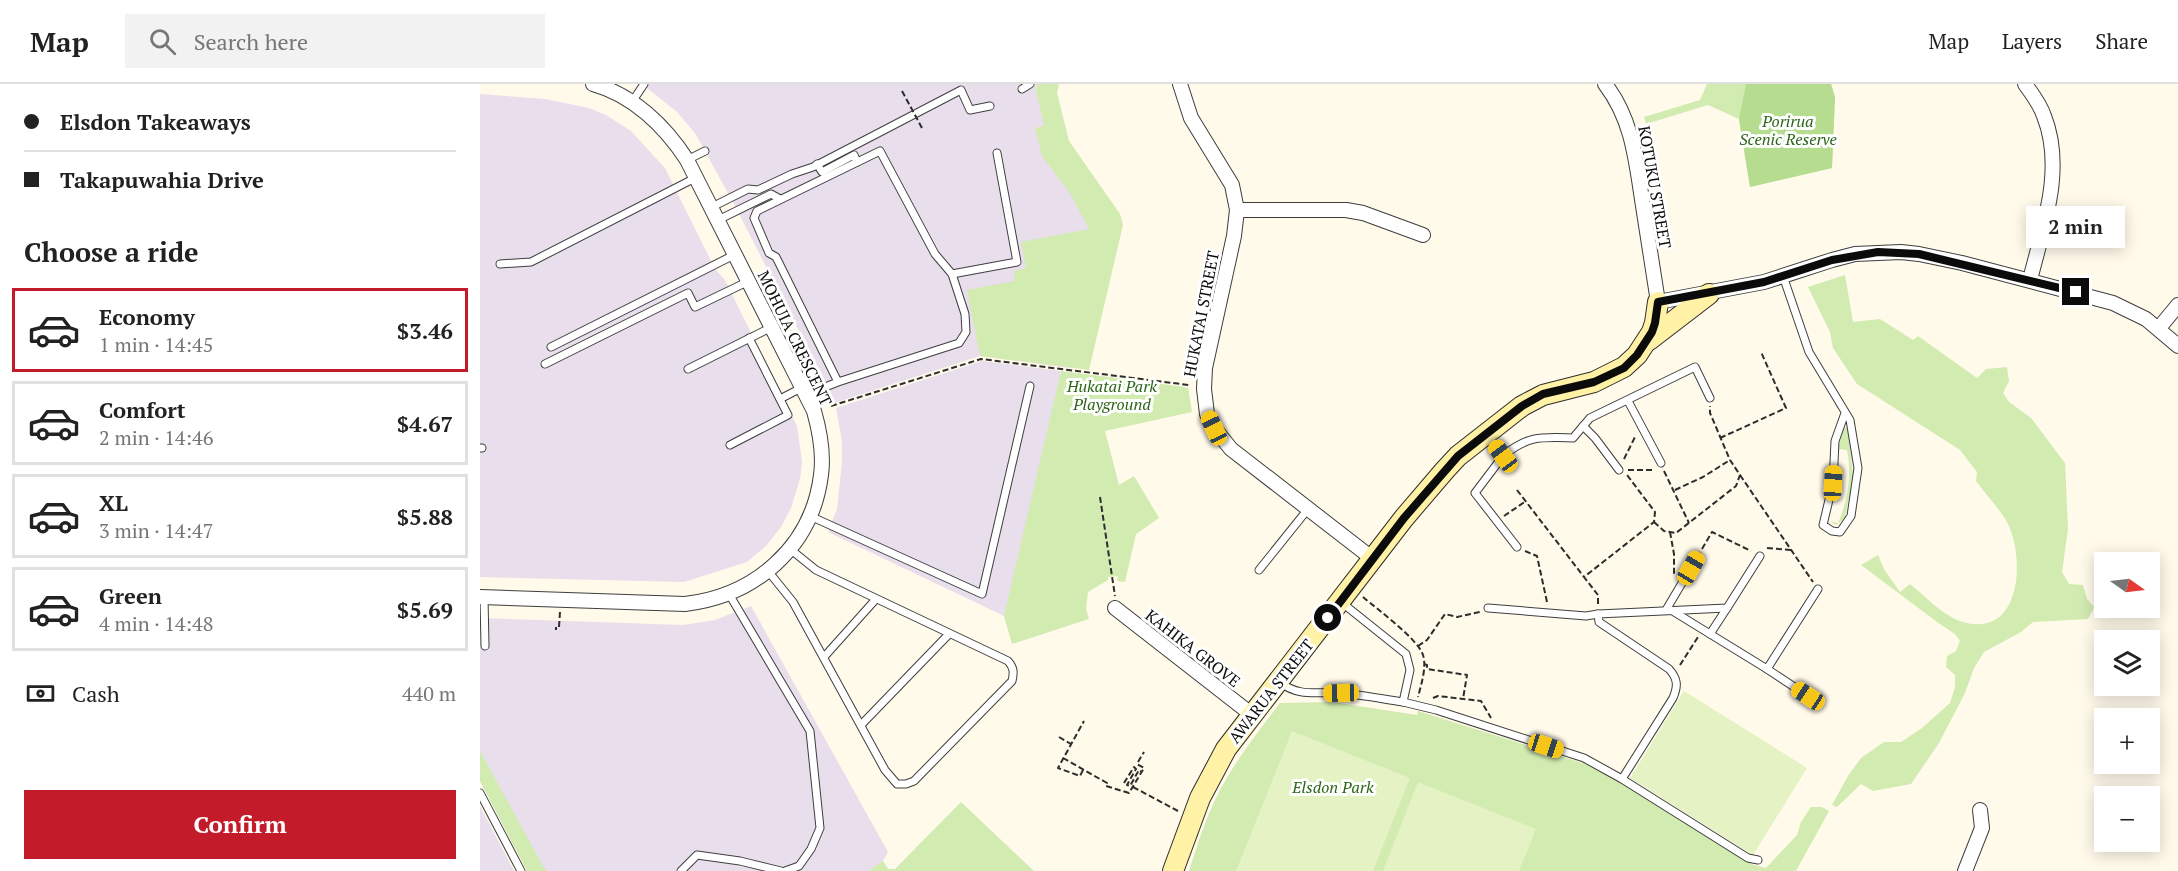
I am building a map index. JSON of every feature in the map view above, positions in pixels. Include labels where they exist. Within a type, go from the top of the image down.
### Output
[{"type":"street","name":"MOHUIA CRESCENT","points":[[482,597],[685,604],[705,602],[729,594],[768,571],[801,534],[818,495],[822,456],[817,422],[805,391],[697,177],[667,131],[632,102],[593,84]]},
{"type":"street","name":"HUKATAI STREET","points":[[1180,84],[1191,118],[1232,185],[1237,210],[1234,236],[1205,368],[1204,396],[1208,414],[1221,438],[1232,449],[1373,559]]},
{"type":"street","name":"KOTUKU STREET","points":[[1605,84],[1624,115],[1633,142],[1658,302]]},
{"type":"street","points":[[2025,84],[2043,113],[2050,131],[2054,157],[2048,206],[2030,280]]},
{"type":"street","points":[[1237,210],[1346,210],[1363,213],[1423,235]]},
{"type":"street","points":[[1658,302],[1764,282],[1855,254],[1901,252],[1919,254],[2092,296],[2124,307],[2159,328],[2178,346]]},
{"type":"street","points":[[1647,340],[1708,294]]},
{"type":"street","name":"AWARUA STREET","points":[[1173,871],[1194,810],[1226,749],[1251,714],[1445,470],[1458,456],[1522,406],[1543,394],[1594,382],[1624,368],[1647,340],[1655,323],[1658,302]]},
{"type":"street","points":[[2159,328],[2178,305]]},
{"type":"street","name":"KAHIKA GROVE","points":[[1115,608],[1251,714]]},
{"type":"street","points":[[1965,871],[1982,828],[1980,810]]},
{"type":"lane","points":[[632,102],[644,84]]},
{"type":"lane","points":[[1022,89],[1030,84]]},
{"type":"lane","points":[[712,207],[748,189],[758,190],[818,164],[961,90],[970,110],[990,106]]},
{"type":"lane","points":[[687,160],[705,151]]},
{"type":"lane","points":[[780,399],[827,386],[959,343],[966,332],[965,314],[952,274],[935,254],[880,151],[757,211],[754,222],[770,253],[776,256],[838,382]]},
{"type":"lane","points":[[952,274],[1017,262],[997,153]]},
{"type":"lane","points":[[818,164],[822,172],[854,156],[857,162]]},
{"type":"lane","points":[[500,264],[531,262],[697,177]]},
{"type":"lane","points":[[718,220],[771,194],[780,200]]},
{"type":"lane","points":[[551,347],[736,254]]},
{"type":"lane","points":[[1783,276],[1809,352],[1850,420],[1858,468],[1851,516],[1840,532],[1832,531],[1823,525],[1833,483],[1835,441],[1845,413]]},
{"type":"lane","points":[[544,364],[688,293],[696,307],[749,281]]},
{"type":"lane","points":[[688,369],[772,326]]},
{"type":"lane","points":[[730,445],[788,416],[749,338]]},
{"type":"lane","points":[[1517,547],[1475,493],[1503,456],[1512,448],[1537,437],[1573,438],[1590,418],[1695,366],[1710,398]]},
{"type":"lane","points":[[810,516],[982,594],[1030,386]]},
{"type":"lane","points":[[1628,401],[1661,463]]},
{"type":"lane","points":[[1583,426],[1619,470]]},
{"type":"lane","points":[[1486,435],[1503,456]]},
{"type":"lane","points":[[1259,570],[1308,509]]},
{"type":"lane","points":[[768,571],[793,602],[889,777],[897,784],[914,781],[1012,681],[1013,666],[1008,662],[816,570],[790,549]]},
{"type":"lane","points":[[1669,610],[1698,556]]},
{"type":"lane","points":[[1710,634],[1760,556]]},
{"type":"lane","points":[[1767,669],[1818,589]]},
{"type":"lane","points":[[681,871],[697,855],[740,861],[783,871],[799,866],[811,849],[820,828],[810,731],[729,594]]},
{"type":"lane","points":[[482,597],[485,646]]},
{"type":"lane","points":[[824,657],[876,599]]},
{"type":"lane","points":[[1341,602],[1406,654],[1410,670],[1403,702]]},
{"type":"lane","points":[[1488,608],[1586,616],[1727,608]]},
{"type":"lane","points":[[1669,610],[1808,696]]},
{"type":"lane","points":[[1598,614],[1599,622],[1676,676],[1677,688],[1673,698],[1622,778]]},
{"type":"lane","points":[[861,725],[949,634]]},
{"type":"lane","points":[[1278,681],[1290,690],[1308,693],[1341,693],[1427,708],[1584,758],[1622,778],[1748,858],[1758,860]]},
{"type":"lane","points":[[480,793],[521,871]]},
{"type":"path","points":[[902,91],[922,128]]},
{"type":"path","points":[[1720,438],[1786,408],[1761,352]]},
{"type":"path","points":[[831,406],[981,359],[1189,386]]},
{"type":"path","points":[[1710,398],[1710,413],[1730,460],[1818,589]]},
{"type":"path","points":[[1619,470],[1641,424]]},
{"type":"path","points":[[1674,490],[1703,477],[1730,460]]},
{"type":"path","points":[[1661,463],[1689,523]]},
{"type":"path","points":[[1619,470],[1653,470]]},
{"type":"path","points":[[1584,577],[1654,522],[1655,512],[1626,474],[1619,470]]},
{"type":"path","points":[[1654,522],[1664,531],[1676,533],[1736,486],[1740,475]]},
{"type":"path","points":[[1517,490],[1598,596],[1598,614]]},
{"type":"path","points":[[1100,497],[1115,608]]},
{"type":"path","points":[[1510,513],[1526,501]]},
{"type":"path","points":[[1670,532],[1674,554],[1674,574],[1684,580]]},
{"type":"path","points":[[1698,556],[1712,532],[1760,556],[1763,547],[1791,550]]},
{"type":"path","points":[[1517,547],[1537,556],[1549,613]]},
{"type":"path","points":[[1418,646],[1427,640],[1445,614],[1457,617],[1488,608]]},
{"type":"path","points":[[557,628],[560,611]]},
{"type":"path","points":[[1680,664],[1692,645]]},
{"type":"path","points":[[1424,664],[1427,665],[1427,669],[1467,675],[1463,699]]},
{"type":"path","points":[[1427,708],[1432,698],[1438,696],[1481,701],[1491,715],[1489,727]]},
{"type":"path","points":[[1083,770],[1080,776],[1058,768],[1084,721]]},
{"type":"path","points":[[1059,737],[1071,744]]},
{"type":"path","points":[[1124,783],[1144,752]]},
{"type":"path","points":[[1063,758],[1107,783],[1106,786],[1129,794],[1144,768],[1137,764]]},
{"type":"path","points":[[1135,767],[1127,785],[1130,786],[1139,770],[1142,772]]},
{"type":"path","points":[[1133,787],[1178,811]]},
{"type":"shaded area","points":[[642,84],[1037,84],[1036,91],[1098,220],[1070,368],[980,356],[834,403],[735,206],[695,133],[677,112]]},
{"type":"shaded area","points":[[480,94],[545,99],[589,108],[606,115],[631,131],[665,168],[715,269],[725,280],[797,426],[802,462],[800,479],[791,508],[781,527],[767,545],[747,562],[684,582],[480,577]]},
{"type":"shaded area","points":[[982,361],[1061,371],[1004,616],[828,532],[837,509],[842,463],[842,442],[836,408]]},
{"type":"shaded area","points":[[751,606],[888,852],[883,861],[868,871],[527,871],[480,781],[480,618],[683,625],[715,620]]},
{"type":"shaded area","points":[[480,806],[514,871],[480,871]]},
{"type":"green space","points":[[1037,84],[1059,84],[1057,93],[1069,141],[1120,214],[1123,225],[1089,370],[980,356],[967,290],[1015,281],[1014,271],[1026,268],[1021,242],[1089,229],[1071,195],[1042,156],[1035,128],[1044,126],[1036,91]]},
{"type":"green space","name":"Porirua Scenic Reserve","points":[[1707,84],[1831,84],[1835,97],[1832,168],[1750,187],[1739,119],[1708,105],[1646,124],[1644,117],[1700,100]]},
{"type":"green space","name":"Porirua Scenic Reserve","points":[[1746,84],[1831,84],[1835,97],[1832,168],[1750,187],[1739,119]]},
{"type":"green space","points":[[1845,275],[1853,322],[1880,319],[1913,340],[1918,336],[1977,378],[1986,369],[2007,367],[2009,381],[2003,393],[2009,402],[2031,418],[2065,463],[2068,529],[2062,572],[2069,584],[2083,585],[2087,599],[2094,607],[2088,619],[2033,622],[2021,632],[1984,652],[1974,668],[1965,693],[1939,743],[1911,784],[1873,791],[1861,784],[1837,807],[1832,805],[1861,758],[1884,742],[1901,742],[1922,728],[1950,703],[1955,687],[1955,675],[1946,667],[1947,656],[1956,651],[1960,641],[1955,634],[1861,565],[1878,555],[1884,569],[1900,592],[1910,584],[1935,606],[1956,619],[1982,624],[1997,619],[2007,607],[2014,592],[2017,574],[2016,555],[2013,537],[2007,522],[1976,481],[1977,472],[1960,450],[1857,384],[1833,348],[1830,332],[1808,287]]},
{"type":"green space","name":"Hukatai Park Playground","points":[[1061,371],[1185,387],[1186,389],[1188,387],[1192,412],[1105,431],[1119,485],[1134,476],[1159,518],[1136,534],[1125,582],[1117,581],[1118,576],[1108,577],[1108,580],[1088,592],[1086,609],[1089,619],[1012,644],[1004,616]]},
{"type":"green space","points":[[1846,427],[1849,433],[1853,478],[1845,518],[1836,525],[1830,521],[1838,523],[1848,487],[1847,450],[1838,449],[1843,429]]},
{"type":"green space","points":[[1684,691],[1807,768],[1753,855],[1630,778]]},
{"type":"green space","name":"Elsdon Park","points":[[1332,702],[1417,715],[1418,711],[1586,764],[1615,779],[1754,865],[1766,868],[1797,835],[1801,822],[1811,807],[1822,807],[1829,811],[1796,871],[1189,871],[1205,824],[1224,783],[1246,748],[1280,703]]},
{"type":"green space","points":[[1292,731],[1410,778],[1373,871],[1236,871]]},
{"type":"green space","points":[[480,751],[547,871],[527,871],[480,781]]},
{"type":"green space","points":[[1418,782],[1536,829],[1519,871],[1383,871]]},
{"type":"green space","points":[[961,802],[1034,871],[868,871],[883,861],[888,869],[895,869]]},
{"type":"route","points":[[1328,618],[1404,518],[1458,456],[1522,406],[1543,394],[1594,382],[1624,368],[1637,355],[1652,332],[1658,302],[1764,282],[1832,260],[1855,254],[1878,252],[1919,254],[2076,292]]}]
